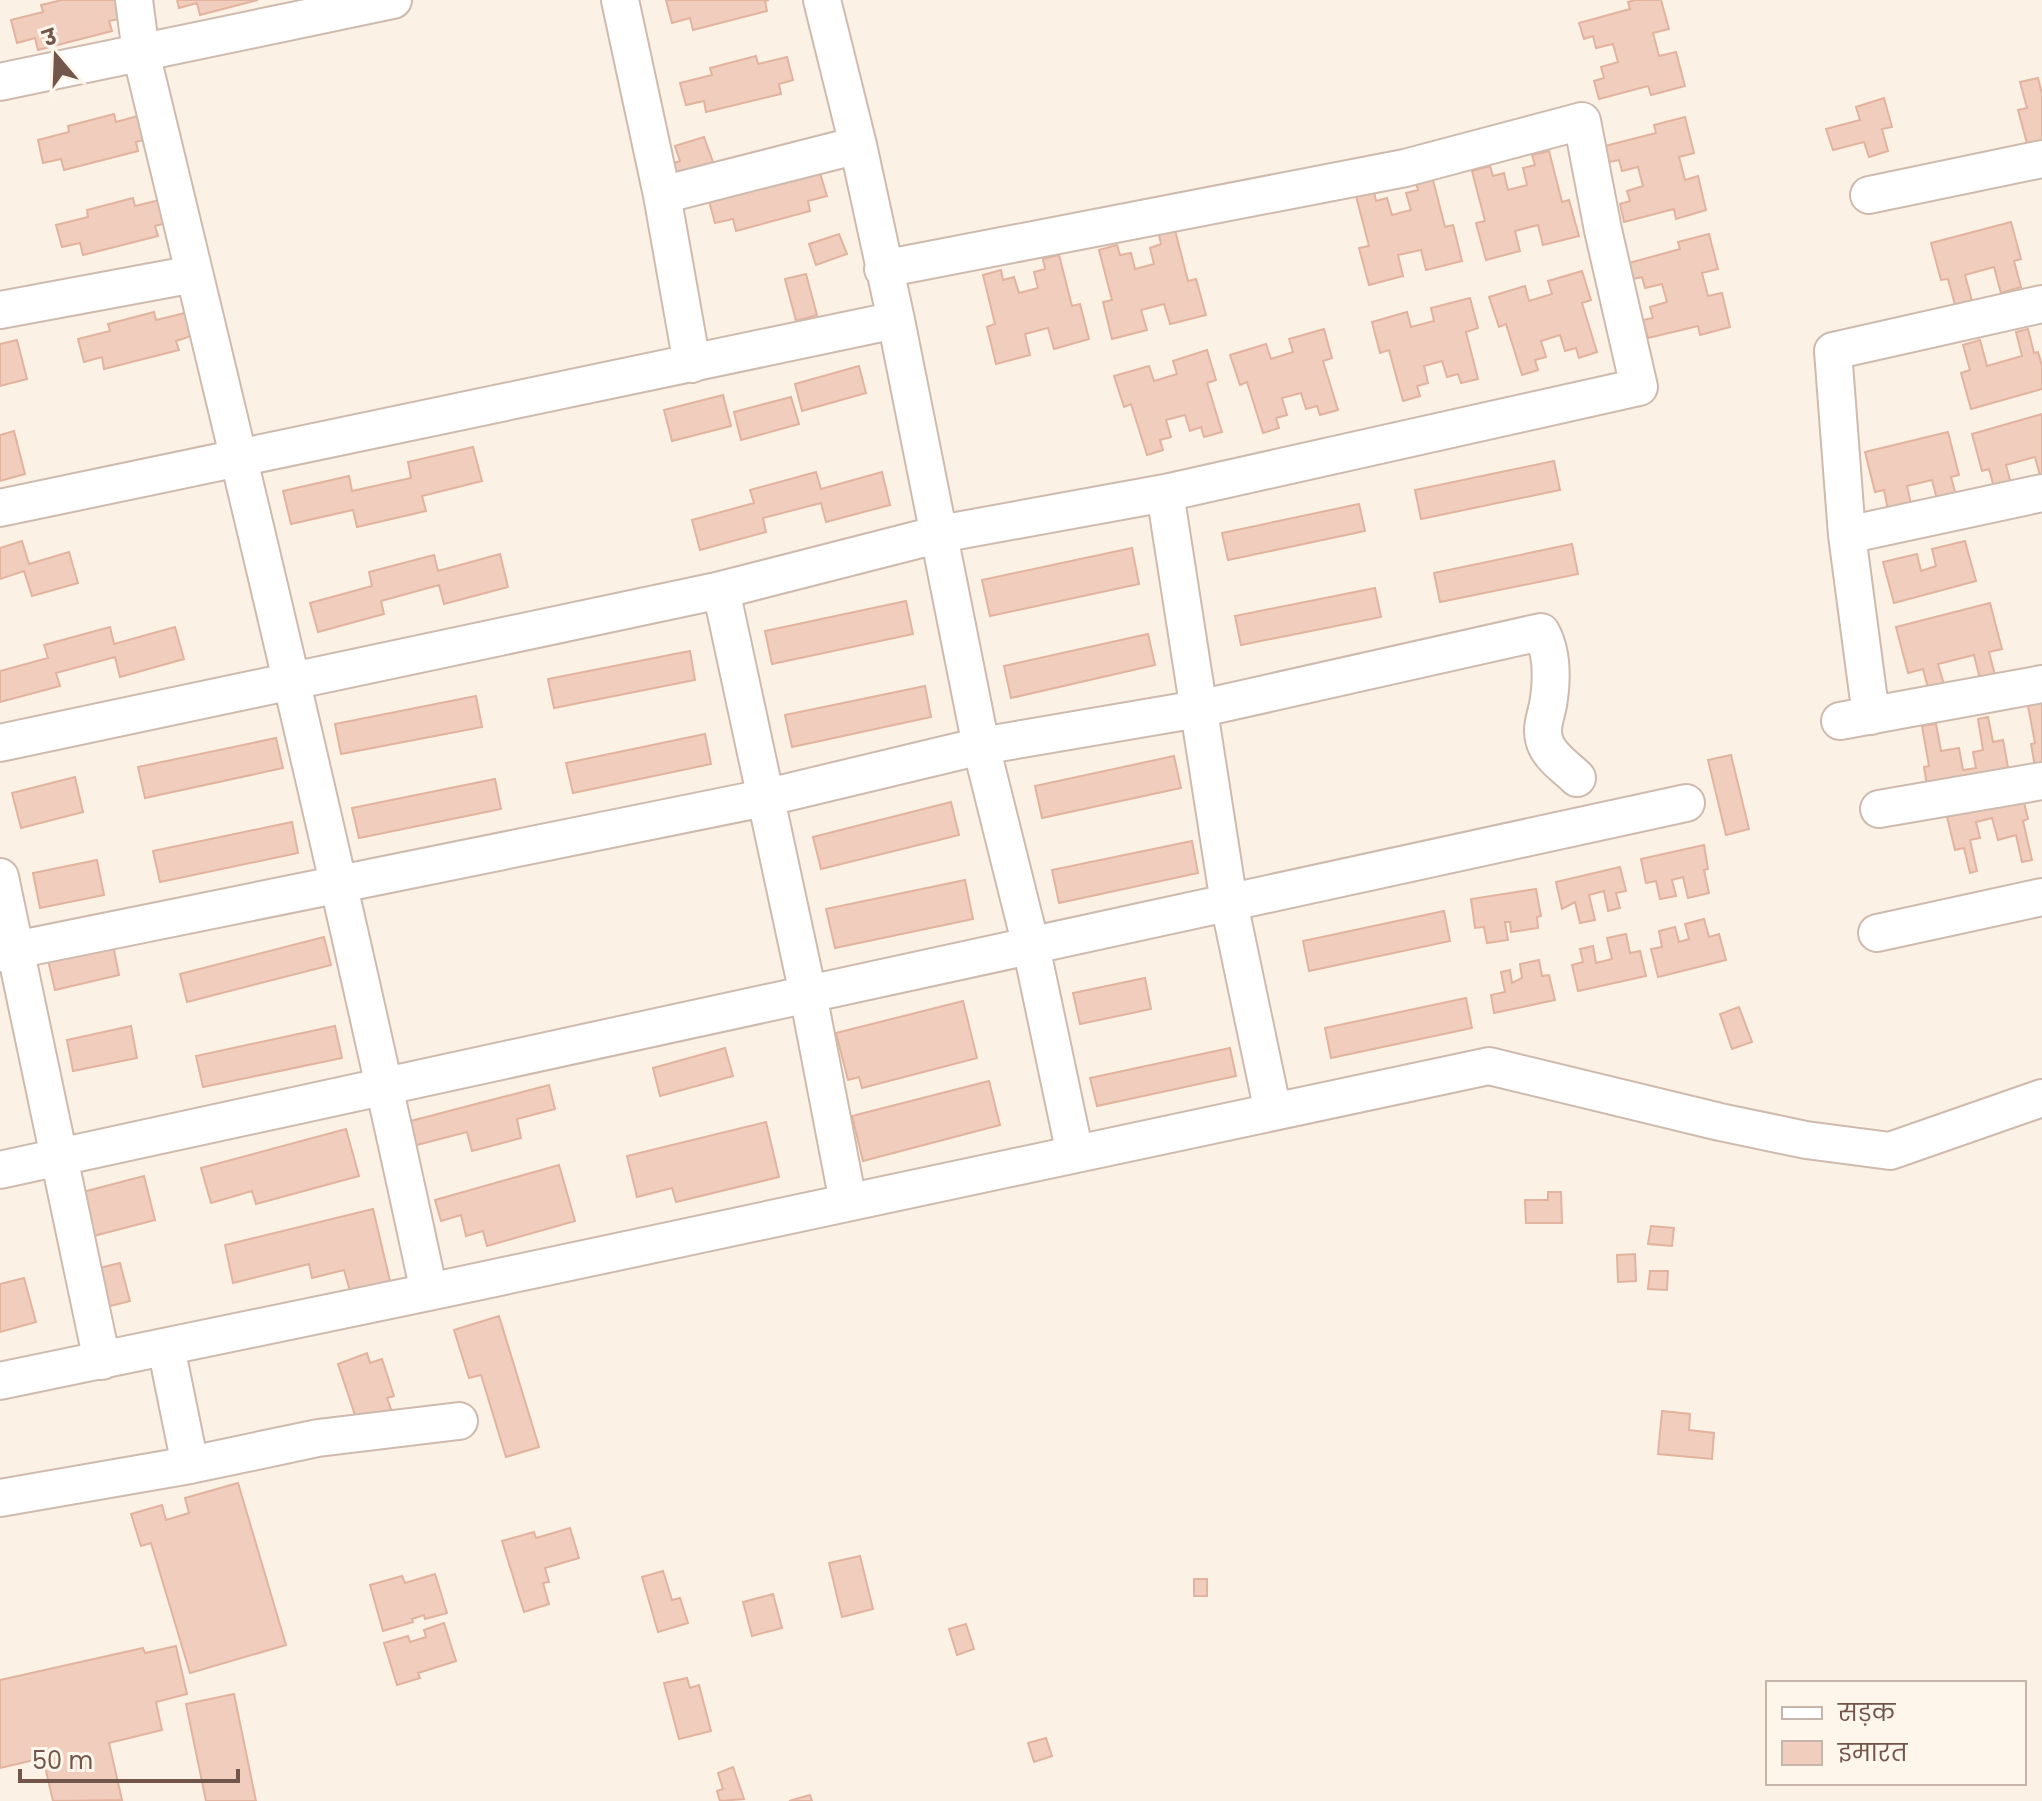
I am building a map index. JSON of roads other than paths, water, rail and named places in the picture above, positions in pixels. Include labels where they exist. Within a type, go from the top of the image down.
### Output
[{"type":"street","points":[[134,0],[141,53],[292,682],[429,1292]]},
{"type":"street","points":[[0,82],[393,0]]},
{"type":"street","points":[[620,0],[662,195],[692,364]]},
{"type":"street","points":[[822,0],[858,145],[896,320],[981,746],[1031,946],[1075,1154]]},
{"type":"street","points":[[0,743],[721,590],[940,534],[1165,493],[1639,387],[1582,121],[1405,168],[883,269]]},
{"type":"street","points":[[662,195],[858,145]]},
{"type":"street","points":[[1869,195],[2042,159]]},
{"type":"street","points":[[0,310],[194,274]]},
{"type":"street","points":[[2042,304],[1833,351],[1847,535],[1856,718],[2042,684]]},
{"type":"street","points":[[0,508],[896,320]]},
{"type":"street","points":[[1165,493],[1229,903],[1273,1112]]},
{"type":"street","points":[[1847,535],[2042,493]]},
{"type":"street","points":[[721,590],[808,994],[848,1202]]},
{"type":"street","points":[[8,951],[764,798],[981,746],[1198,709],[1541,632],[1546,640],[1551,671],[1543,736],[1548,749],[1577,778]]},
{"type":"street","points":[[1879,809],[2042,781]]},
{"type":"street","points":[[0,1170],[1686,803]]},
{"type":"street","points":[[0,877],[8,951],[59,1157],[102,1361]]},
{"type":"street","points":[[1877,933],[2042,897]]},
{"type":"street","points":[[0,1381],[1489,1066],[1720,1122],[1806,1140],[1890,1151],[2042,1098]]},
{"type":"street","points":[[166,1347],[190,1465]]},
{"type":"street","points":[[0,1498],[190,1465],[318,1438],[459,1421]]}]
